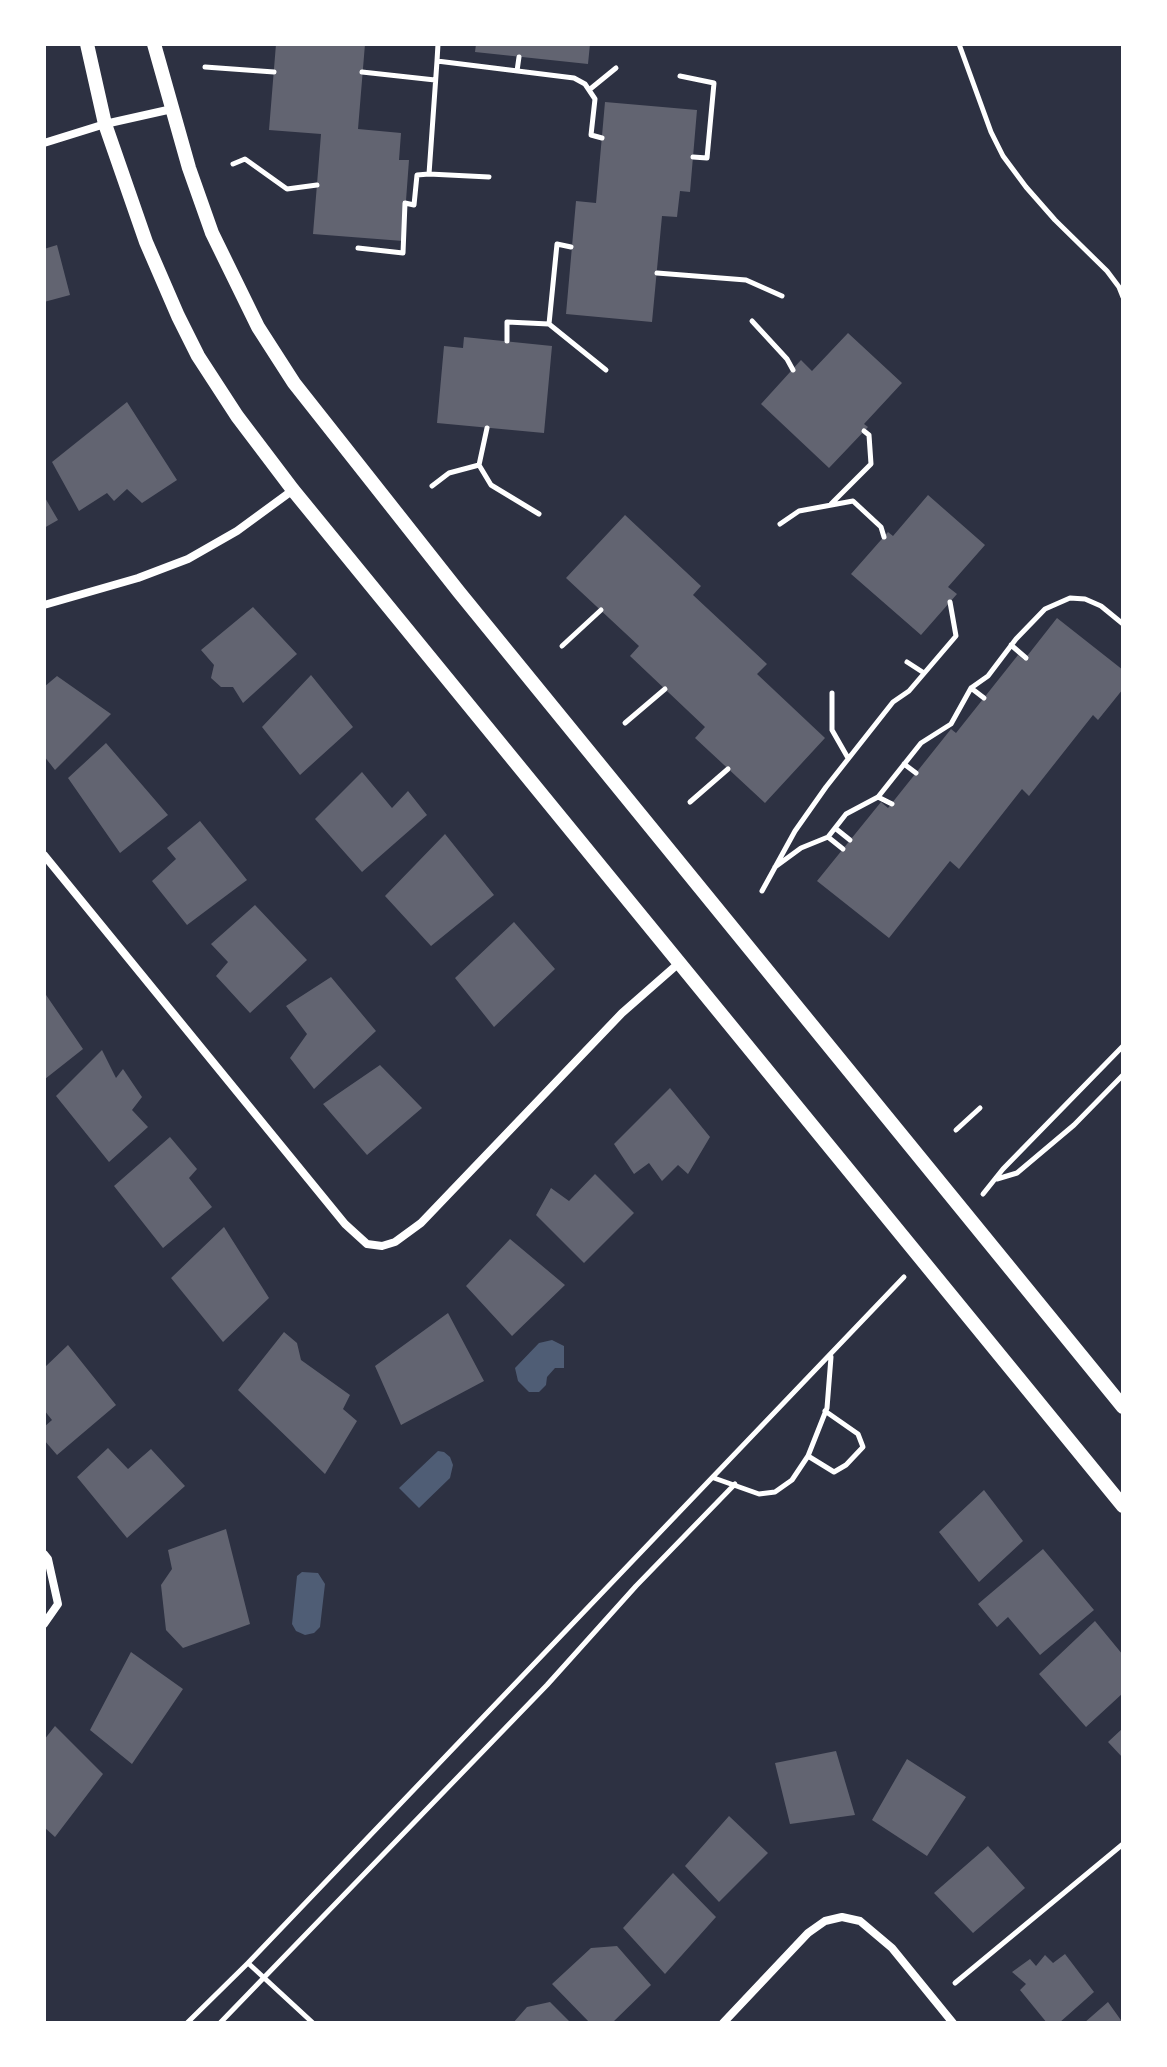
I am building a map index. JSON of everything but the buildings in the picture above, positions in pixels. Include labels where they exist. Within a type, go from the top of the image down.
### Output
[{"type":"street","points":[[87,44],[105,124],[133,211],[178,316],[218,388],[293,490],[1123,1506]]},
{"type":"street","points":[[154,44],[200,201],[258,327],[294,383],[390,507],[1123,1407]]},
{"type":"street","points":[[44,143],[105,124],[172,109]]},
{"type":"street","points":[[44,605],[138,578],[188,559],[237,531],[293,490]]},
{"type":"street","points":[[44,855],[345,1224],[367,1244],[382,1246],[395,1242],[421,1223],[622,1013],[679,963]]},
{"type":"street","points":[[44,1554],[48,1559],[58,1604],[44,1624]]},
{"type":"street","points":[[723,2023],[808,1933],[825,1921],[842,1917],[860,1921],[892,1948],[953,2023]]},
{"type":"path","points":[[429,174],[438,44]]},
{"type":"path","points":[[959,44],[1003,156],[1026,187],[1121,287],[1123,297]]},
{"type":"path","points":[[517,71],[519,57]]},
{"type":"path","points":[[437,61],[574,78],[585,84],[595,99],[591,135],[602,138]]},
{"type":"path","points":[[205,67],[274,72]]},
{"type":"path","points":[[589,90],[616,68]]},
{"type":"path","points":[[362,72],[435,80]]},
{"type":"path","points":[[680,76],[714,83],[707,158],[693,157]]},
{"type":"path","points":[[233,164],[245,159],[287,189],[317,185]]},
{"type":"path","points":[[358,248],[403,253],[405,203],[414,205],[417,175],[489,177]]},
{"type":"path","points":[[549,324],[557,244],[571,247]]},
{"type":"path","points":[[657,273],[746,280],[782,296]]},
{"type":"path","points":[[752,321],[787,359],[793,370]]},
{"type":"path","points":[[507,341],[507,322],[549,324],[606,370]]},
{"type":"path","points":[[487,428],[479,465],[491,485],[539,514]]},
{"type":"path","points":[[831,505],[871,464],[869,435],[864,431]]},
{"type":"path","points":[[432,486],[449,473],[479,465]]},
{"type":"path","points":[[780,524],[799,511],[853,501],[881,527],[884,537]]},
{"type":"path","points":[[775,867],[801,848],[828,837],[846,814],[878,797],[921,743],[951,724],[971,688],[988,676],[1011,645],[1045,609],[1070,598],[1085,599],[1101,606],[1123,624]]},
{"type":"path","points":[[762,891],[795,831],[848,758],[893,702],[909,691],[956,636],[950,602]]},
{"type":"path","points":[[562,646],[601,610]]},
{"type":"path","points":[[1011,645],[1026,658]]},
{"type":"path","points":[[907,662],[924,673]]},
{"type":"path","points":[[971,688],[984,698]]},
{"type":"path","points":[[625,723],[665,689]]},
{"type":"path","points":[[832,693],[832,730],[848,758]]},
{"type":"path","points":[[951,724],[959,730]]},
{"type":"path","points":[[904,764],[916,773]]},
{"type":"path","points":[[690,802],[728,769]]},
{"type":"path","points":[[878,797],[892,804]]},
{"type":"path","points":[[835,828],[850,840]]},
{"type":"path","points":[[828,837],[843,849]]},
{"type":"path","points":[[1123,1046],[996,1179],[1017,1173],[1074,1125],[1123,1075]]},
{"type":"path","points":[[956,1130],[980,1108]]},
{"type":"path","points":[[187,2023],[890,1292]]},
{"type":"path","points":[[714,1478],[759,1494],[775,1492],[792,1480],[808,1456],[825,1411],[831,1373],[830,1356]]},
{"type":"path","points":[[808,1456],[834,1472],[846,1465],[863,1447],[858,1434],[825,1411]]},
{"type":"path","points":[[220,2023],[537,1696],[636,1586],[735,1484]]},
{"type":"path","points":[[955,1983],[1123,1844]]},
{"type":"path","points":[[248,1963],[313,2023]]},
{"type":"water","points":[[552,1340],[564,1346],[564,1368],[555,1368],[539,1392],[529,1392],[518,1381],[515,1368],[539,1343]]},
{"type":"water","points":[[438,1451],[450,1457],[453,1465],[450,1478],[419,1508],[399,1488]]},
{"type":"water","points":[[302,1572],[318,1573],[325,1584],[320,1627],[314,1633],[305,1635],[296,1631],[292,1624],[297,1576]]}]
